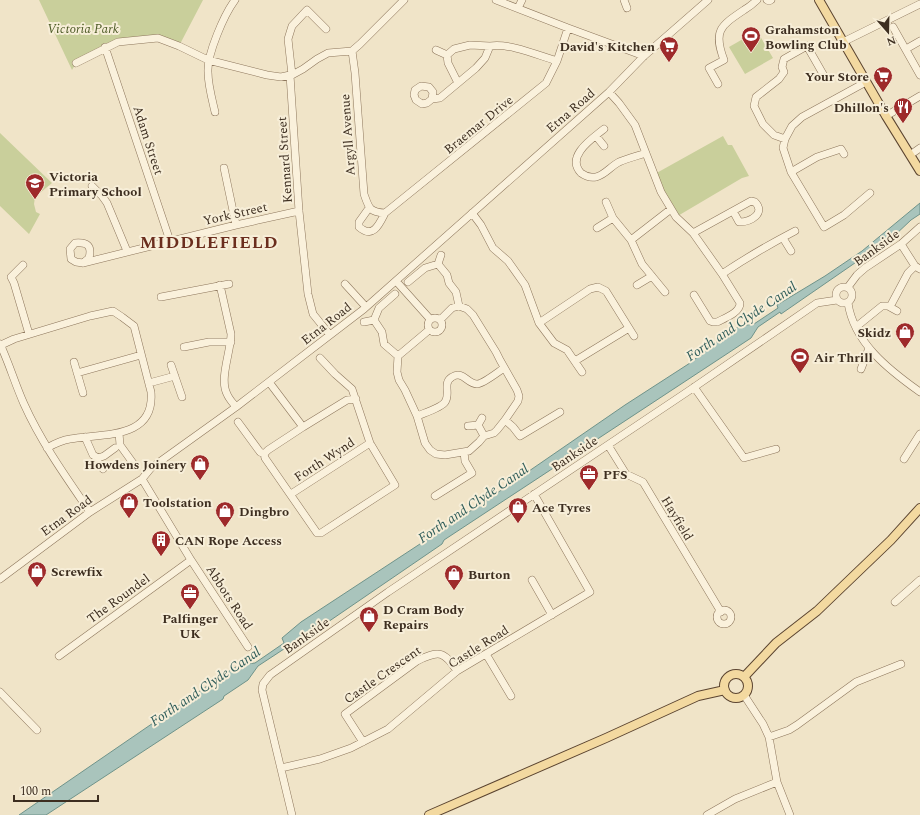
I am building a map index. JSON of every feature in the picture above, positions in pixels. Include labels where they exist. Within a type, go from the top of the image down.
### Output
[{"type":"main road","points":[[819,0],[886,116],[920,170]]},
{"type":"main road","points":[[744,677],[776,642],[817,611],[891,540],[920,508]]},
{"type":"main road","points":[[732,675],[740,675],[744,677],[748,686],[748,690],[740,697],[731,697],[725,690],[726,682],[732,675]]},
{"type":"main road","points":[[429,815],[698,696],[725,690]]},
{"type":"street","points":[[215,112],[208,73],[208,60],[222,25],[235,0]]},
{"type":"street","points":[[76,63],[105,47],[118,42],[158,38],[208,60],[281,77],[291,75],[303,69],[328,53],[352,51],[404,0]]},
{"type":"street","points":[[496,0],[644,56]]},
{"type":"street","points":[[518,8],[522,0]]},
{"type":"street","points":[[624,0],[627,8]]},
{"type":"street","name":"Etna Road","points":[[0,579],[90,512],[142,479],[151,468],[236,408],[366,307],[609,92],[644,56],[708,0]]},
{"type":"street","points":[[718,84],[709,68],[724,60],[718,40],[720,32],[728,20],[757,0]]},
{"type":"street","points":[[767,0],[771,0]]},
{"type":"street","points":[[843,42],[920,4]]},
{"type":"street","name":"Kennard Street","points":[[326,29],[307,10],[292,26],[288,39],[299,211],[310,304],[313,314],[330,336]]},
{"type":"street","points":[[893,27],[920,74]]},
{"type":"street","name":"Braemar Drive","points":[[372,210],[359,222],[359,227],[364,232],[370,232],[378,226],[384,213],[537,92],[546,83],[557,61],[568,28]]},
{"type":"street","points":[[906,49],[920,42]]},
{"type":"street","points":[[447,55],[454,49],[464,46],[498,45],[557,61]]},
{"type":"street","points":[[432,98],[440,98],[476,68],[485,58],[490,46]]},
{"type":"street","points":[[785,138],[774,135],[764,124],[754,106],[756,97],[779,79],[784,72],[782,67],[784,59],[807,46],[823,74]]},
{"type":"street","name":"Adam Street","points":[[105,47],[170,241]]},
{"type":"street","points":[[436,50],[447,55]]},
{"type":"street","name":"Argyll Avenue","points":[[352,51],[364,194],[372,210]]},
{"type":"street","points":[[447,55],[448,63],[458,83]]},
{"type":"street","points":[[866,82],[802,117],[792,126],[785,138],[783,148],[791,172],[825,229],[870,193]]},
{"type":"street","points":[[609,92],[635,125],[661,192],[671,209],[676,217],[693,233],[722,274],[740,303],[740,307],[738,310],[717,322],[713,322],[710,321],[694,295]]},
{"type":"street","points":[[886,116],[920,96]]},
{"type":"street","points":[[604,129],[582,147],[578,153],[577,159],[579,169],[581,173],[586,176],[591,178],[597,177],[619,162],[646,153]]},
{"type":"street","points":[[596,136],[604,146]]},
{"type":"street","points":[[910,155],[920,148]]},
{"type":"street","points":[[791,172],[817,157],[841,149],[844,154]]},
{"type":"street","points":[[224,168],[236,225]]},
{"type":"street","points":[[92,186],[107,203],[127,251]]},
{"type":"street","points":[[606,202],[613,218],[631,240],[642,264],[665,292]]},
{"type":"street","points":[[631,240],[671,209]]},
{"type":"street","points":[[372,210],[384,213]]},
{"type":"street","name":"York Street","points":[[83,263],[127,251],[299,211]]},
{"type":"street","points":[[693,233],[733,211]]},
{"type":"street","points":[[472,213],[481,224],[493,248],[508,261],[525,285],[539,323],[554,343],[567,350],[582,372]]},
{"type":"street","points":[[597,228],[613,218]]},
{"type":"street","name":"Bankside","points":[[848,287],[857,275],[865,268],[901,244],[920,227]]},
{"type":"street","points":[[722,274],[766,246],[795,231]]},
{"type":"street","points":[[784,238],[791,251]]},
{"type":"street","points":[[892,303],[908,273],[917,268],[901,244]]},
{"type":"street","points":[[438,264],[441,255]]},
{"type":"street","points":[[408,282],[425,268],[438,264]]},
{"type":"street","points":[[438,264],[456,292],[459,306]]},
{"type":"street","points":[[23,265],[11,277],[29,334]]},
{"type":"street","points":[[637,286],[652,276]]},
{"type":"street","points":[[396,281],[430,319]]},
{"type":"street","points":[[161,297],[229,284]]},
{"type":"street","points":[[345,284],[366,307]]},
{"type":"street","points":[[220,285],[231,334],[224,381],[227,394],[236,408]]},
{"type":"street","points":[[539,323],[590,289],[598,287],[606,291],[634,336]]},
{"type":"street","points":[[848,303],[842,303],[837,300],[837,290],[842,287],[848,287],[852,291],[853,294],[848,303],[850,313],[856,327],[869,348],[886,365],[920,392]]},
{"type":"street","points":[[374,320],[379,308],[395,294]]},
{"type":"street","name":"Bankside","points":[[292,815],[262,690],[266,679],[388,592],[817,303],[837,300]]},
{"type":"street","points":[[430,330],[398,356],[397,372],[399,380],[417,416],[425,443],[430,450],[436,454],[445,455],[464,452],[472,449],[484,436],[494,433],[506,420],[518,401],[519,396],[496,352],[473,314],[467,309],[459,306],[452,308],[440,320]]},
{"type":"street","points":[[856,327],[882,306],[888,306],[897,311]]},
{"type":"street","points":[[47,448],[68,439],[119,433],[136,427],[147,415],[152,400],[134,326],[113,311],[90,316],[14,338],[0,344],[24,404],[47,448],[90,512]]},
{"type":"street","points":[[435,317],[440,320],[442,325],[440,330],[434,332],[430,330],[427,324],[430,319],[435,317]]},
{"type":"street","points":[[364,322],[374,320]]},
{"type":"street","points":[[374,320],[382,332],[384,344],[398,356]]},
{"type":"street","points":[[575,361],[629,328]]},
{"type":"street","points":[[184,347],[208,342],[231,342]]},
{"type":"street","points":[[861,369],[869,348]]},
{"type":"street","points":[[77,373],[141,355]]},
{"type":"street","points":[[320,358],[352,389],[370,443]]},
{"type":"street","points":[[74,362],[83,393]]},
{"type":"street","points":[[171,364],[182,397]]},
{"type":"street","points":[[417,416],[445,403],[447,394],[446,384],[448,379],[454,375],[463,376],[473,383],[480,383],[504,368]]},
{"type":"street","points":[[149,383],[175,376]]},
{"type":"street","points":[[269,382],[302,427]]},
{"type":"street","points":[[694,387],[744,458],[776,449]]},
{"type":"street","points":[[264,454],[302,427],[347,400],[356,399]]},
{"type":"street","points":[[506,420],[520,436],[560,412]]},
{"type":"street","points":[[478,425],[482,418]]},
{"type":"street","name":"Forth Wynd","points":[[238,422],[260,452],[264,454],[265,458],[317,533],[321,533],[395,485],[370,443],[291,494]]},
{"type":"street","points":[[478,425],[484,436]]},
{"type":"street","points":[[468,426],[478,425]]},
{"type":"street","points":[[119,433],[120,445],[133,463]]},
{"type":"street","points":[[904,459],[920,434]]},
{"type":"street","points":[[85,437],[93,455],[98,458],[103,469]]},
{"type":"street","name":"Hayfield","points":[[608,445],[626,474],[643,482],[721,612]]},
{"type":"street","points":[[98,458],[104,456],[115,448]]},
{"type":"street","points":[[435,496],[472,473],[466,461],[464,452]]},
{"type":"street","name":"Abbots Road","points":[[142,479],[191,560],[248,647]]},
{"type":"street","name":"Castle Road","points":[[281,768],[320,759],[352,748],[388,728],[457,672],[590,592],[534,494]]},
{"type":"street","name":"The Roundel","points":[[59,656],[191,560]]},
{"type":"street","points":[[532,580],[552,615]]},
{"type":"street","points":[[895,602],[920,580]]},
{"type":"street","name":"Castle Crescent","points":[[363,742],[345,714],[417,661],[428,656],[436,654],[443,655],[448,658],[457,672]]},
{"type":"street","points":[[486,654],[511,696]]},
{"type":"street","points":[[769,737],[798,725],[856,682],[901,664]]},
{"type":"street","points":[[0,692],[37,730]]},
{"type":"street","points":[[744,695],[769,737],[777,782],[790,815]]},
{"type":"street","points":[[707,815],[735,799],[777,782]]},
{"type":"green space","name":"Victoria Park","points":[[39,0],[203,0],[179,46],[158,38],[118,42],[76,63],[72,70]]},
{"type":"green space","name":"Grahamston Bowling Club","points":[[757,31],[773,58],[745,74],[729,47]]},
{"type":"green space","points":[[0,133],[52,183],[35,197],[34,204],[36,212],[40,214],[29,234],[0,206]]},
{"type":"green space","points":[[723,136],[728,145],[732,145],[749,176],[742,178],[676,217],[653,175]]},
{"type":"water","points":[[920,203],[920,214],[911,220],[894,236],[781,314],[780,312],[758,327],[751,338],[444,540],[442,544],[306,637],[300,639],[258,666],[248,680],[224,696],[223,699],[46,815],[19,815],[226,673],[239,665],[255,663],[284,643],[282,638],[301,622],[484,502],[625,405],[690,363],[729,332],[740,326],[754,324],[778,308],[777,305],[825,276],[862,251]]},
{"type":"place","name":"Grahamston Bowling Club","points":[[751,53]]},
{"type":"place","name":"David's Kitchen","points":[[669,63]]},
{"type":"place","name":"Your Store","points":[[883,93]]},
{"type":"place","name":"Dhillon's","points":[[903,124]]},
{"type":"place","name":"Victoria Primary School","points":[[35,200]]},
{"type":"place","name":"Skidz","points":[[905,349]]},
{"type":"place","name":"Air Thrill","points":[[800,374]]},
{"type":"place","name":"Howdens Joinery","points":[[200,481]]},
{"type":"place","name":"PFS","points":[[589,491]]},
{"type":"place","name":"Toolstation","points":[[129,519]]},
{"type":"place","name":"Ace Tyres","points":[[518,524]]},
{"type":"place","name":"Dingbro","points":[[225,528]]},
{"type":"place","name":"CAN Rope Access","points":[[161,557]]},
{"type":"place","name":"Screwfix","points":[[37,588]]},
{"type":"place","name":"Burton","points":[[454,591]]},
{"type":"place","name":"Palfinger UK","points":[[190,610]]},
{"type":"place","name":"D Cram Body Repairs","points":[[369,633]]},
{"type":"district","name":"MIDDLEFIELD","points":[[209,242]]},
{"type":"water label","name":"Forth and Clyde Canal","points":[[741,321]]},
{"type":"water label","name":"Forth and Clyde Canal","points":[[473,503]]},
{"type":"water label","name":"Forth and Clyde Canal","points":[[205,686]]}]
